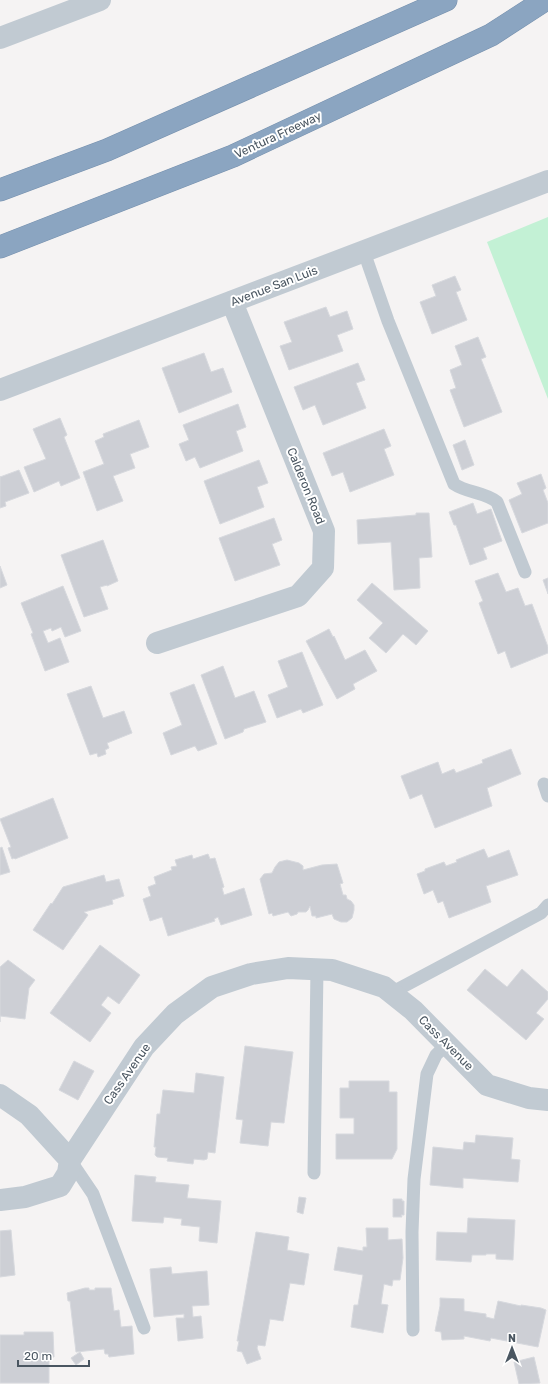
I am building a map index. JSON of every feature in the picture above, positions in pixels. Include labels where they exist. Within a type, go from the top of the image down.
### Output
[{"type":"highway","points":[[0,190],[107,150],[446,0]]},
{"type":"highway","name":"Ventura Freeway","points":[[0,247],[233,156],[491,35],[545,0]]},
{"type":"street","points":[[0,38],[100,0]]},
{"type":"street","name":"Avenue San Luis","points":[[0,390],[548,181]]},
{"type":"street","name":"Calderon Road","points":[[157,643],[298,596],[323,568],[324,531],[232,302]]},
{"type":"street","name":"Cass Avenue","points":[[0,1200],[25,1197],[60,1186],[68,1173],[70,1160],[144,1047],[175,1014],[212,987],[251,974],[288,968],[332,970],[384,987],[413,1010],[487,1085],[529,1098],[548,1100]]},
{"type":"street","points":[[0,1095],[28,1115],[70,1160]]},
{"type":"lane","points":[[364,252],[388,321],[454,484],[460,488],[492,498],[497,502],[524,572]]},
{"type":"lane","points":[[391,993],[541,913],[548,904]]},
{"type":"lane","points":[[314,1173],[317,970]]},
{"type":"lane","points":[[413,1330],[412,1262],[414,1179],[427,1074],[436,1055],[447,1044]]},
{"type":"lane","points":[[70,1160],[93,1194],[144,1328]]},
{"type":"green space","points":[[548,217],[548,399],[487,242]]},
{"type":"building","points":[[455,276],[461,290],[456,292],[467,320],[432,334],[420,302],[436,296],[432,285]]},
{"type":"building","points":[[326,307],[330,317],[347,311],[353,329],[337,335],[343,351],[289,370],[280,346],[292,342],[284,322]]},
{"type":"building","points":[[478,337],[486,357],[481,359],[502,412],[464,427],[450,390],[456,388],[450,370],[462,365],[455,346]]},
{"type":"building","points":[[204,353],[211,372],[223,368],[232,392],[179,413],[162,368]]},
{"type":"building","points":[[358,363],[365,380],[356,383],[366,408],[323,425],[315,405],[303,410],[294,387]]},
{"type":"building","points":[[238,404],[246,427],[236,431],[243,451],[200,468],[195,457],[186,461],[179,444],[189,440],[183,425]]},
{"type":"building","points":[[60,418],[67,435],[64,437],[80,478],[61,486],[59,481],[34,492],[24,467],[46,459],[33,429]]},
{"type":"building","points":[[139,420],[149,447],[130,454],[135,468],[113,476],[123,501],[97,511],[83,472],[104,464],[95,441],[104,437],[103,434]]},
{"type":"building","points":[[384,429],[391,446],[384,449],[394,475],[350,492],[343,472],[332,476],[323,453]]},
{"type":"building","points":[[465,440],[474,465],[462,470],[453,445]]},
{"type":"building","points":[[259,460],[268,483],[257,487],[264,507],[220,524],[204,481]]},
{"type":"building","points":[[19,470],[29,493],[5,502],[6,506],[0,508],[0,477]]},
{"type":"building","points":[[541,474],[546,488],[543,490],[548,503],[548,523],[522,533],[509,500],[522,494],[517,483]]},
{"type":"building","points":[[473,503],[477,514],[491,509],[502,541],[483,548],[487,559],[470,565],[456,525],[454,525],[449,512]]},
{"type":"building","points":[[416,513],[429,513],[432,557],[419,558],[420,588],[394,590],[391,542],[358,544],[357,520],[416,515]]},
{"type":"building","points":[[274,518],[282,540],[272,544],[280,565],[235,581],[219,538]]},
{"type":"building","points":[[103,540],[118,581],[107,586],[100,587],[108,609],[84,617],[61,555]]},
{"type":"building","points":[[0,566],[7,585],[0,588]]},
{"type":"building","points":[[498,573],[506,592],[518,588],[525,606],[532,604],[548,647],[548,653],[511,668],[505,651],[498,654],[479,603],[483,601],[475,581]]},
{"type":"building","points":[[548,578],[548,594],[543,580]]},
{"type":"building","points":[[372,583],[428,631],[416,645],[403,634],[386,653],[369,638],[383,623],[357,600]]},
{"type":"building","points":[[63,586],[81,631],[65,637],[61,627],[52,631],[51,628],[43,631],[48,643],[60,638],[69,662],[45,671],[31,634],[33,633],[21,603]]},
{"type":"building","points":[[329,629],[333,637],[334,636],[345,660],[365,650],[377,671],[353,684],[355,689],[337,699],[306,641]]},
{"type":"building","points":[[302,652],[323,705],[303,713],[301,709],[277,718],[268,695],[288,687],[278,661]]},
{"type":"building","points":[[223,666],[235,698],[254,691],[266,722],[244,729],[243,732],[225,739],[201,675]]},
{"type":"building","points":[[194,684],[217,744],[198,751],[195,746],[171,755],[163,733],[182,725],[170,693]]},
{"type":"building","points":[[91,686],[103,718],[124,711],[132,733],[107,743],[109,748],[105,750],[106,754],[98,757],[97,753],[90,755],[67,694]]},
{"type":"building","points":[[511,749],[521,774],[487,788],[492,806],[435,828],[422,794],[410,799],[401,776],[438,762],[442,774],[454,769],[456,773],[483,763],[482,760]]},
{"type":"building","points":[[53,798],[68,838],[12,859],[8,848],[11,847],[0,819]]},
{"type":"building","points":[[2,847],[10,872],[0,875],[0,848]]},
{"type":"building","points":[[484,849],[488,858],[509,850],[518,875],[486,886],[491,902],[449,918],[443,901],[438,903],[433,890],[424,894],[417,874],[425,871],[425,869],[444,862],[446,866],[457,862],[456,860]]},
{"type":"building","points":[[208,854],[210,859],[215,858],[224,887],[222,888],[224,895],[244,888],[252,915],[221,925],[218,917],[214,919],[215,921],[168,936],[162,917],[150,921],[143,899],[151,896],[148,887],[156,884],[154,877],[172,870],[171,867],[177,866],[175,860],[192,855],[193,859]]},
{"type":"building","points":[[287,860],[299,863],[303,866],[303,870],[322,865],[337,864],[343,883],[340,884],[343,895],[346,895],[347,899],[354,905],[352,918],[347,922],[341,922],[334,919],[332,914],[316,918],[316,916],[312,916],[310,906],[306,912],[298,912],[297,914],[291,916],[288,912],[273,916],[272,913],[269,914],[260,879],[264,874],[272,873],[279,862]]},
{"type":"building","points":[[104,875],[106,882],[119,879],[124,896],[112,900],[113,904],[84,912],[88,915],[63,950],[33,930],[63,887]]},
{"type":"building","points":[[100,945],[140,975],[119,1004],[108,996],[101,1005],[111,1013],[90,1042],[50,1013]]},
{"type":"building","points":[[8,960],[35,980],[29,988],[25,1019],[0,1016],[0,967]]},
{"type":"building","points":[[485,969],[507,987],[522,969],[548,992],[548,999],[536,1013],[544,1019],[526,1040],[467,990]]},
{"type":"building","points":[[245,1046],[293,1052],[284,1123],[271,1122],[268,1146],[240,1143],[243,1120],[236,1119]]},
{"type":"building","points":[[74,1061],[94,1071],[78,1100],[59,1090]]},
{"type":"building","points":[[196,1073],[224,1077],[215,1153],[208,1152],[207,1159],[204,1160],[194,1159],[193,1164],[167,1161],[168,1158],[157,1157],[155,1155],[156,1147],[154,1147],[157,1114],[160,1114],[163,1090],[194,1093]]},
{"type":"building","points":[[349,1081],[389,1081],[389,1092],[397,1092],[397,1149],[392,1159],[336,1159],[336,1134],[354,1134],[354,1118],[340,1118],[340,1088],[349,1088]]},
{"type":"building","points":[[476,1135],[513,1138],[511,1159],[520,1160],[518,1182],[463,1178],[463,1188],[430,1185],[433,1147],[463,1150],[464,1142],[475,1143]]},
{"type":"building","points":[[135,1175],[156,1177],[155,1182],[189,1185],[187,1198],[221,1201],[217,1243],[199,1241],[200,1227],[181,1225],[182,1219],[164,1217],[163,1223],[132,1221]]},
{"type":"building","points":[[299,1197],[306,1198],[303,1214],[297,1212]]},
{"type":"building","points":[[393,1199],[402,1199],[402,1201],[404,1201],[404,1215],[401,1215],[402,1217],[393,1217]]},
{"type":"building","points":[[468,1218],[515,1220],[513,1260],[496,1259],[496,1254],[486,1254],[472,1255],[471,1262],[436,1260],[437,1232],[467,1233]]},
{"type":"building","points":[[366,1228],[388,1228],[388,1240],[402,1239],[403,1258],[400,1280],[393,1280],[392,1286],[384,1284],[381,1304],[388,1305],[383,1333],[351,1327],[354,1305],[358,1305],[363,1275],[334,1270],[338,1247],[363,1251],[363,1247],[367,1247]]},
{"type":"building","points":[[11,1230],[15,1275],[0,1277],[0,1231]]},
{"type":"building","points":[[256,1232],[289,1237],[287,1250],[309,1254],[304,1285],[290,1283],[283,1321],[270,1319],[265,1346],[258,1345],[257,1348],[261,1359],[247,1364],[242,1352],[237,1351],[239,1341],[237,1341]]},
{"type":"building","points":[[171,1267],[172,1274],[207,1271],[209,1305],[192,1306],[193,1317],[201,1316],[203,1338],[178,1341],[176,1318],[184,1318],[184,1314],[154,1317],[150,1269]]},
{"type":"building","points":[[85,1288],[95,1290],[95,1288],[111,1288],[114,1311],[119,1310],[121,1327],[132,1326],[134,1354],[109,1357],[108,1354],[105,1354],[104,1349],[76,1352],[70,1301],[68,1301],[67,1293]]},
{"type":"building","points":[[440,1298],[464,1299],[464,1311],[486,1314],[486,1317],[494,1319],[498,1301],[546,1310],[538,1347],[491,1338],[490,1341],[464,1336],[464,1339],[442,1340],[441,1332],[435,1331]]},
{"type":"building","points":[[24,1332],[53,1332],[54,1357],[49,1357],[49,1383],[0,1383],[0,1335],[24,1335]]},
{"type":"building","points":[[80,1352],[84,1359],[76,1365],[71,1358]]},
{"type":"building","points":[[534,1357],[540,1383],[519,1384],[514,1362]]}]
